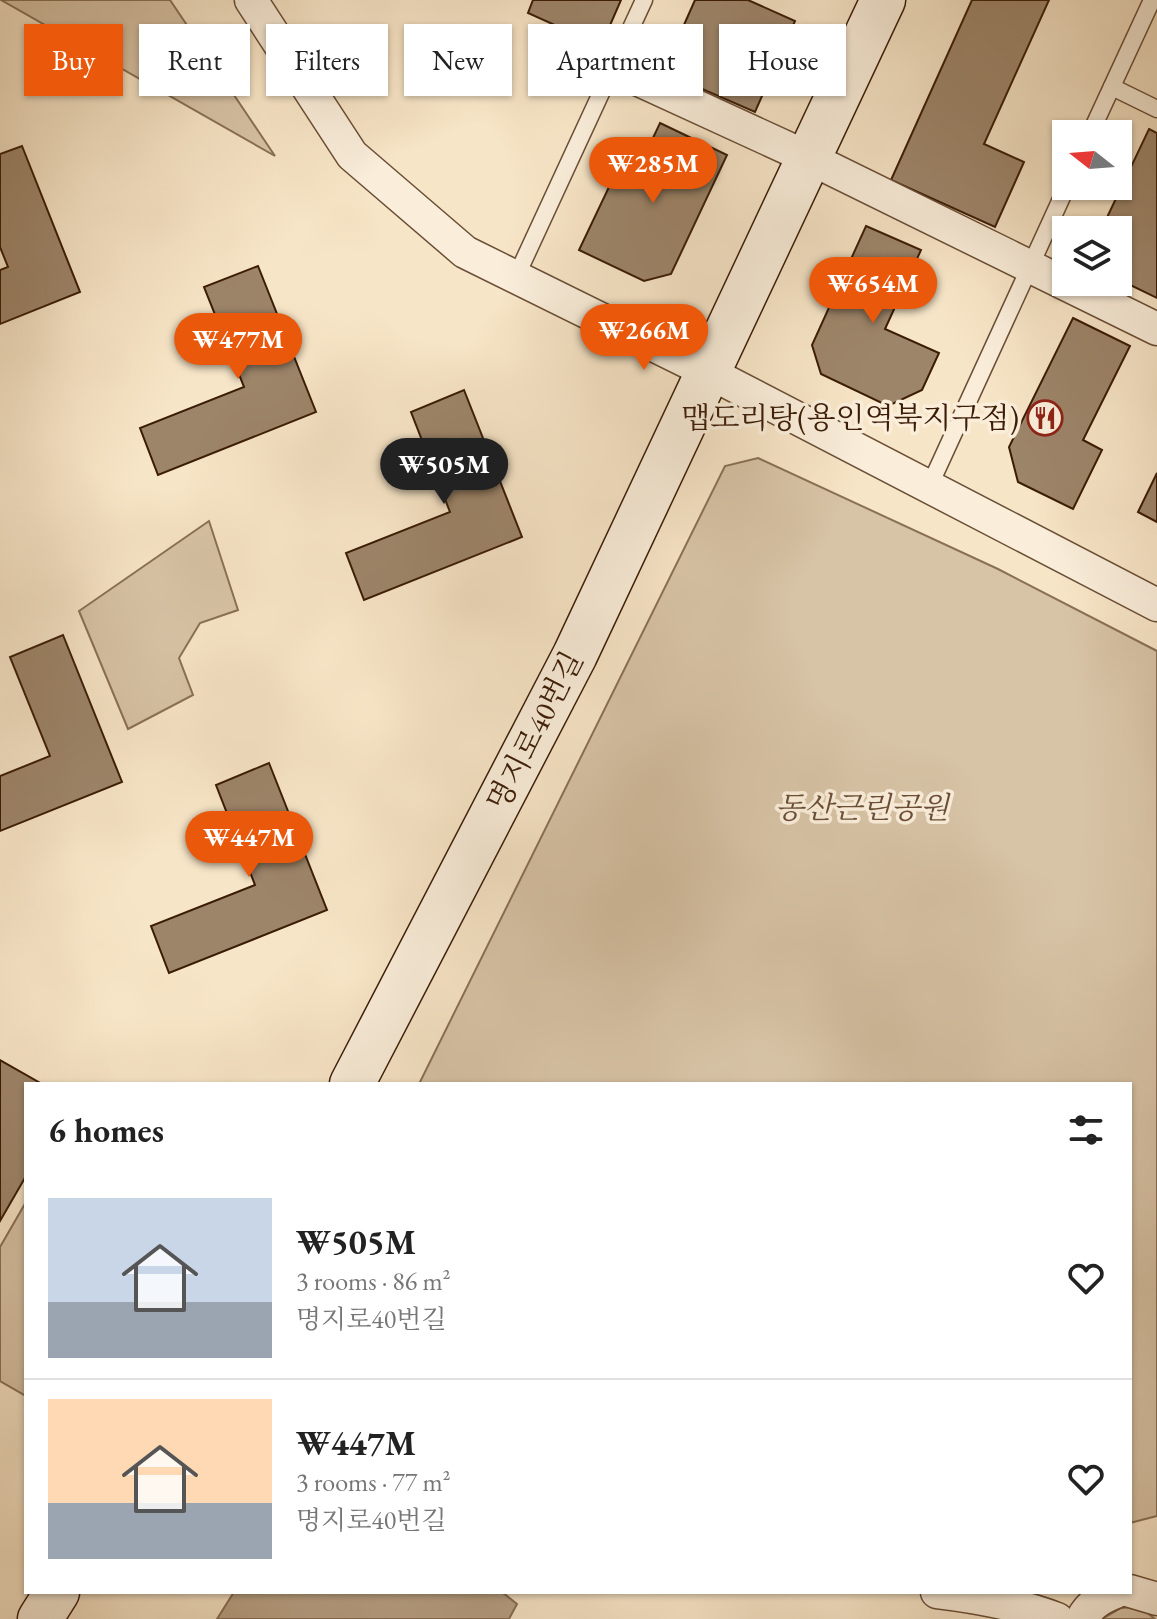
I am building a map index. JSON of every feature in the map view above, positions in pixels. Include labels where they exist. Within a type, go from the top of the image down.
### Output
[{"type":"street","points":[[251,0],[352,155],[465,252],[708,372],[1157,605]]},
{"type":"street","name":"명지로40번길","points":[[353,1082],[575,655],[883,0]]},
{"type":"street","points":[[674,96],[809,158],[1157,329]]},
{"type":"street","points":[[1132,1592],[1157,1599]]},
{"type":"street","points":[[40,1619],[56,1594]]},
{"type":"street","points":[[949,1594],[1015,1605],[1057,1619]]},
{"type":"street","points":[[1082,1619],[1100,1599],[1111,1594]]},
{"type":"lane","points":[[633,24],[644,0]]},
{"type":"lane","points":[[1097,120],[1152,0]]},
{"type":"lane","points":[[1112,87],[1157,109]]},
{"type":"lane","points":[[516,277],[600,96]]},
{"type":"lane","points":[[929,487],[1061,200]]},
{"type":"green space","points":[[1,0],[170,0],[186,24],[139,24],[139,79],[123,69],[123,24],[43,24]]},
{"type":"green space","points":[[170,96],[235,96],[275,156]]},
{"type":"green space","name":"동산근린공원","points":[[758,458],[998,569],[1157,651],[1157,1516],[1132,1522],[1132,1082],[420,1082],[725,466]]},
{"type":"green space","points":[[209,521],[238,610],[200,623],[179,658],[193,695],[128,729],[79,611]]},
{"type":"green space","points":[[24,1205],[24,1395],[0,1381],[0,1247]]},
{"type":"green space","points":[[1133,1607],[1155,1619],[1102,1619],[1121,1608]]},
{"type":"shaded area","points":[[233,1594],[504,1594],[517,1604],[509,1619],[217,1619]]},
{"type":"building","points":[[533,0],[621,0],[611,24],[552,24],[528,13]]},
{"type":"building","points":[[695,0],[748,0],[795,21],[794,24],[719,24],[719,96],[762,96],[755,112],[703,89],[703,24],[684,24]]},
{"type":"building","points":[[972,0],[1049,0],[984,144],[1024,162],[995,227],[891,180]]},
{"type":"building","points":[[660,123],[727,155],[671,274],[644,281],[579,250],[628,147],[645,155]]},
{"type":"building","points":[[1149,129],[1157,133],[1157,298],[1132,286],[1132,216],[1108,216],[1115,200],[1132,200],[1132,165]]},
{"type":"building","points":[[22,146],[80,292],[0,324],[0,270],[8,267],[0,247],[0,154]]},
{"type":"building","points":[[866,226],[921,250],[885,329],[939,353],[922,390],[888,406],[821,374],[812,345]]},
{"type":"building","points":[[258,266],[316,412],[158,475],[140,428],[244,387],[204,287]]},
{"type":"building","points":[[1073,318],[1130,346],[1083,440],[1102,450],[1073,509],[1018,482],[1009,447]]},
{"type":"building","points":[[464,390],[522,537],[364,600],[346,553],[450,512],[411,412]]},
{"type":"building","points":[[1157,473],[1157,522],[1138,512]]},
{"type":"building","points":[[63,635],[122,782],[0,831],[0,776],[50,756],[10,657]]},
{"type":"building","points":[[269,763],[327,910],[169,973],[151,926],[255,885],[216,785]]},
{"type":"building","points":[[0,1060],[38,1082],[24,1082],[24,1179],[0,1221]]},
{"type":"place","name":"맵도리탕(용인역북지구점)","points":[[1045,418]]}]
